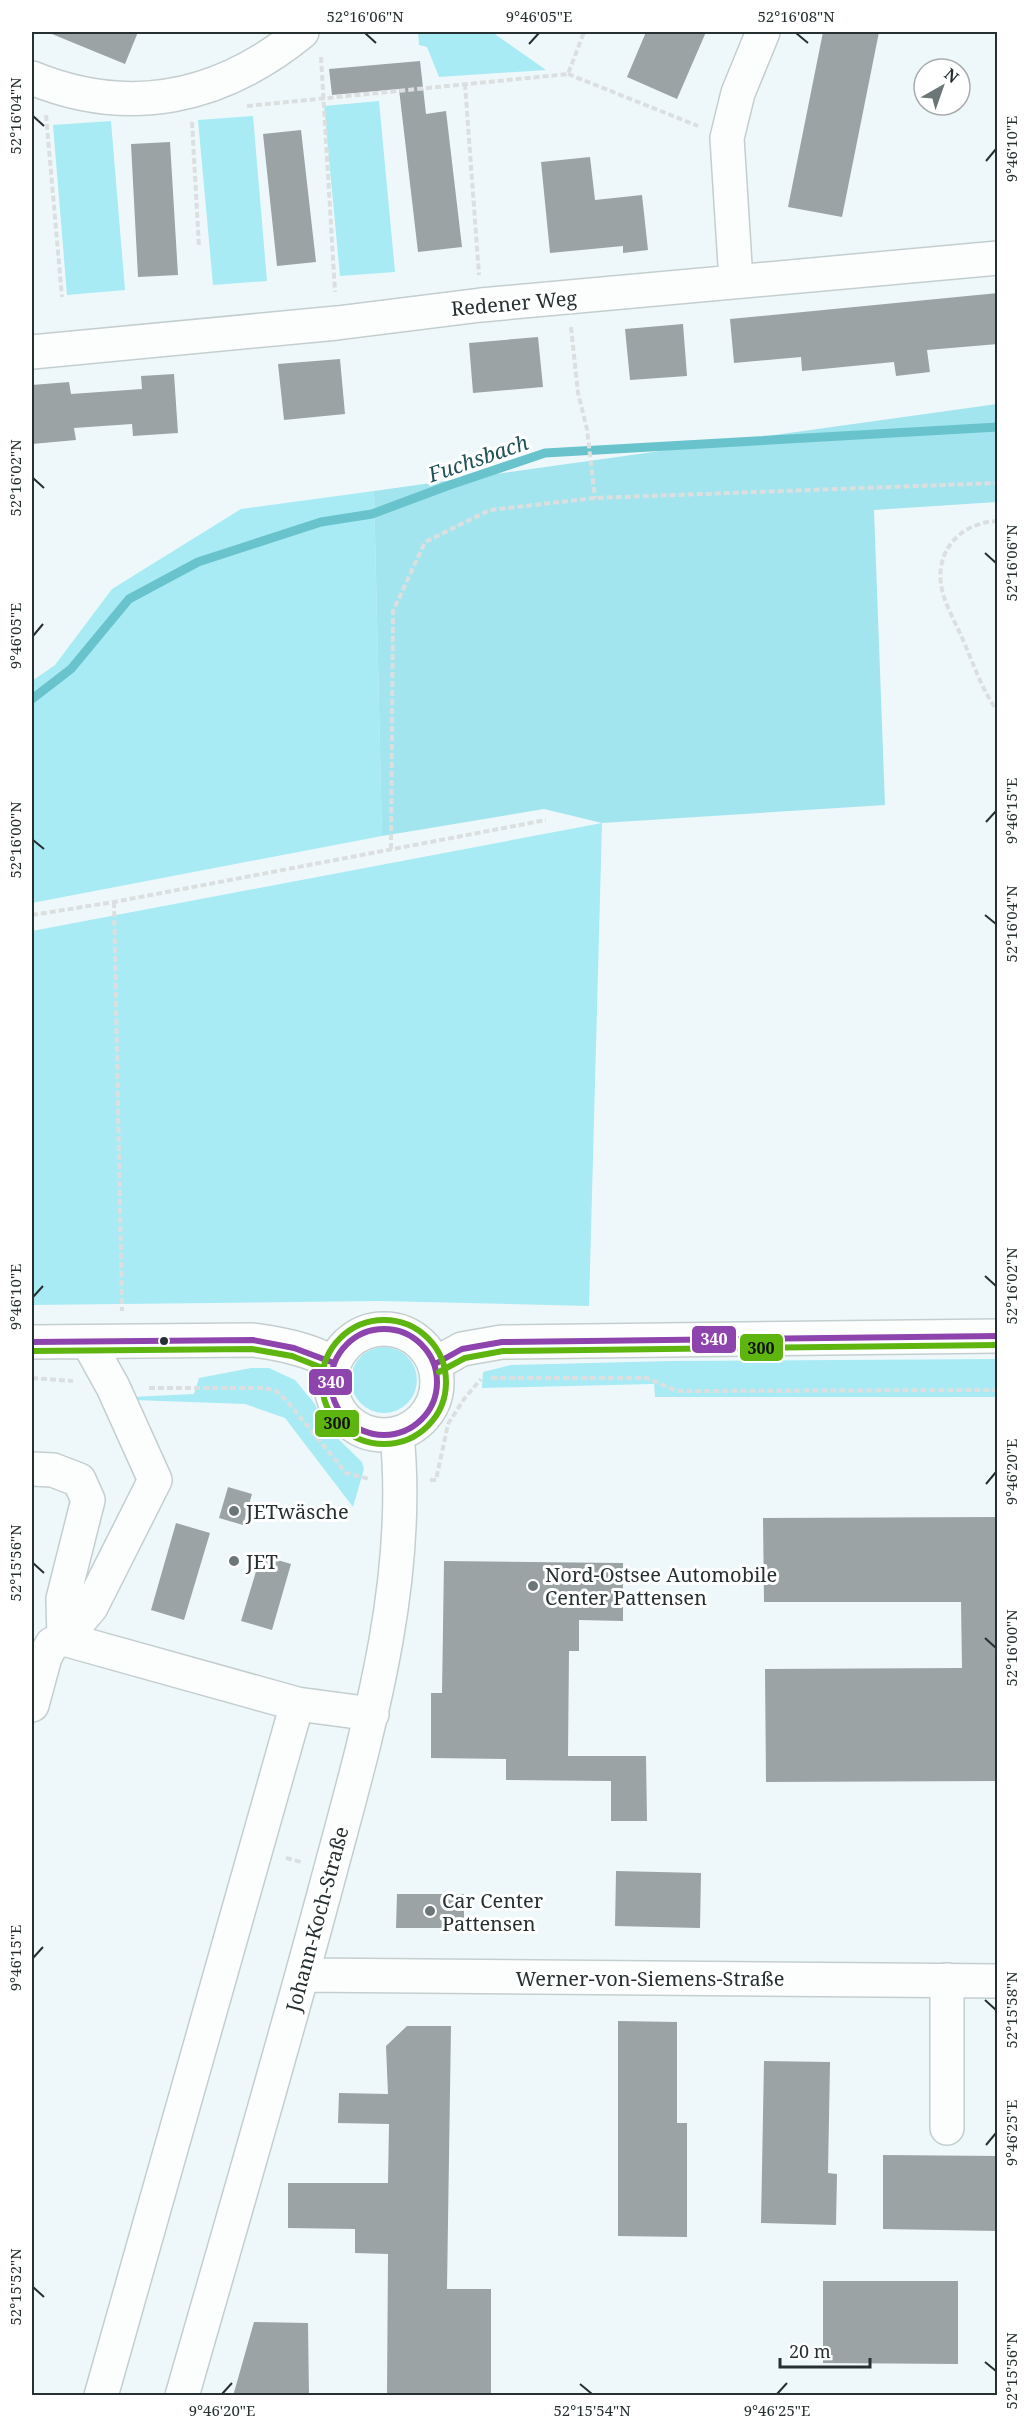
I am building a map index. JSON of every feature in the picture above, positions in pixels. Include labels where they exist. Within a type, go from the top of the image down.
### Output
[{"type":"street","points":[[41,82],[74,93],[117,99],[168,96],[199,89],[253,67],[301,32]]},
{"type":"street","points":[[736,281],[727,138],[738,93],[763,32]]},
{"type":"street","name":"Redener Weg","points":[[32,352],[337,322],[482,305],[998,258]]},
{"type":"street","points":[[384,1328],[395,1329],[415,1338],[423,1345],[435,1364],[438,1386],[431,1407],[417,1424],[397,1434],[374,1434],[363,1431],[344,1417],[333,1397],[331,1374],[338,1353],[354,1337],[363,1332],[384,1328]]},
{"type":"street","points":[[435,1364],[462,1349],[502,1342],[998,1336]]},
{"type":"street","points":[[32,1342],[253,1340],[289,1345],[317,1354],[334,1363]]},
{"type":"street","points":[[32,1705],[45,1657],[52,1644],[64,1639],[91,1607],[155,1480],[113,1387],[88,1342]]},
{"type":"street","name":"Johann-Koch-Straße","points":[[182,2396],[302,1975],[372,1714],[399,1550],[401,1479],[397,1434]]},
{"type":"street","points":[[32,1469],[53,1470],[79,1480],[88,1500],[63,1599],[64,1639]]},
{"type":"street","points":[[64,1639],[297,1704],[372,1714]]},
{"type":"street","points":[[101,2396],[297,1704]]},
{"type":"street","name":"Werner-von-Siemens-Straße","points":[[302,1975],[998,1981]]},
{"type":"street","points":[[947,1980],[947,2128]]},
{"type":"path","points":[[301,32],[321,55],[337,322]]},
{"type":"path","points":[[568,74],[584,32]]},
{"type":"path","points":[[199,89],[229,108],[568,74],[727,138]]},
{"type":"path","points":[[41,82],[62,297]]},
{"type":"path","points":[[465,84],[482,305]]},
{"type":"path","points":[[199,89],[199,247]]},
{"type":"path","points":[[568,298],[578,393],[587,429],[595,498]]},
{"type":"path","points":[[391,849],[393,611],[425,542],[490,510],[595,498],[998,483]]},
{"type":"path","points":[[998,521],[983,521],[963,530],[948,546],[940,565],[941,586],[986,695],[998,712]]},
{"type":"path","points":[[32,915],[114,902],[546,820]]},
{"type":"path","points":[[114,902],[122,1311]]},
{"type":"path","points":[[32,1378],[49,1378],[113,1387],[275,1390],[287,1401],[346,1473],[367,1479],[436,1480],[448,1424],[464,1399],[482,1378],[647,1378],[677,1391],[998,1390]]},
{"type":"path","points":[[256,1849],[330,1870]]},
{"type":"shaded area","points":[[418,32],[492,32],[546,70],[439,77],[427,47],[419,45]]},
{"type":"shaded area","points":[[379,101],[395,272],[340,276],[324,106]]},
{"type":"shaded area","points":[[253,116],[267,281],[213,285],[198,120]]},
{"type":"shaded area","points":[[111,121],[125,290],[67,295],[53,125]]},
{"type":"shaded area","points":[[997,404],[997,502],[874,510],[885,805],[602,823],[544,809],[382,836],[374,491]]},
{"type":"shaded area","points":[[374,491],[382,836],[32,903],[32,681],[55,665],[112,589],[241,509]]},
{"type":"shaded area","points":[[602,823],[589,1306],[380,1301],[32,1305],[32,931]]},
{"type":"shaded area","points":[[384,1347],[397,1350],[407,1357],[414,1367],[417,1380],[414,1393],[407,1403],[397,1410],[384,1413],[371,1410],[361,1403],[354,1393],[351,1380],[354,1367],[361,1357],[371,1350]]},
{"type":"shaded area","points":[[997,1359],[997,1397],[655,1397],[654,1384],[482,1388],[483,1372],[511,1365],[671,1361]]},
{"type":"shaded area","points":[[251,1368],[269,1368],[295,1380],[315,1404],[325,1426],[362,1462],[364,1469],[353,1507],[285,1418],[245,1404],[133,1400],[131,1397],[194,1394],[199,1378]]},
{"type":"building","points":[[47,32],[138,32],[125,64]]},
{"type":"building","points":[[646,32],[706,32],[677,99],[627,77]]},
{"type":"building","points":[[823,32],[879,32],[842,217],[788,207]]},
{"type":"building","points":[[420,61],[426,114],[446,111],[462,247],[418,252],[399,89],[332,95],[329,69]]},
{"type":"building","points":[[301,130],[316,262],[277,266],[263,134]]},
{"type":"building","points":[[170,142],[178,275],[138,277],[131,144]]},
{"type":"building","points":[[590,157],[595,200],[642,195],[648,250],[623,253],[623,246],[550,253],[541,162]]},
{"type":"building","points":[[998,293],[998,344],[927,350],[930,372],[896,376],[894,362],[802,371],[801,357],[734,363],[730,319]]},
{"type":"building","points":[[683,324],[687,376],[630,380],[625,329]]},
{"type":"building","points":[[538,337],[543,387],[473,393],[469,343]]},
{"type":"building","points":[[340,359],[345,414],[284,420],[278,364]]},
{"type":"building","points":[[174,374],[178,433],[133,436],[132,424],[74,428],[76,440],[32,444],[32,385],[69,382],[71,394],[142,389],[141,376]]},
{"type":"building","name":"JETwäsche","points":[[228,1487],[252,1494],[243,1525],[219,1518]]},
{"type":"building","points":[[998,1517],[998,1781],[766,1782],[765,1669],[962,1668],[961,1602],[764,1602],[763,1518]]},
{"type":"building","points":[[176,1523],[210,1533],[184,1620],[151,1610]]},
{"type":"building","points":[[261,1555],[291,1564],[272,1630],[241,1621]]},
{"type":"building","points":[[444,1561],[623,1563],[623,1621],[579,1620],[579,1651],[569,1651],[568,1756],[646,1756],[647,1821],[611,1821],[611,1781],[506,1780],[506,1759],[431,1758],[431,1693],[442,1693]]},
{"type":"building","points":[[616,1871],[701,1873],[700,1928],[615,1926]]},
{"type":"building","name":"Car Center Pattensen","points":[[397,1894],[464,1894],[464,1928],[396,1928]]},
{"type":"building","points":[[618,2021],[677,2022],[677,2123],[687,2123],[687,2237],[618,2236]]},
{"type":"building","points":[[407,2026],[451,2026],[447,2289],[491,2289],[491,2396],[387,2396],[388,2254],[355,2253],[355,2229],[288,2228],[288,2183],[388,2183],[389,2124],[338,2123],[339,2093],[388,2094],[386,2046]]},
{"type":"building","points":[[764,2061],[830,2062],[828,2173],[837,2174],[836,2225],[761,2223]]},
{"type":"building","points":[[883,2155],[998,2156],[998,2231],[883,2229]]},
{"type":"building","points":[[823,2281],[958,2281],[958,2364],[823,2363]]},
{"type":"building","points":[[254,2322],[308,2323],[309,2396],[233,2396]]},
{"type":"waterway","name":"Fuchsbach","points":[[32,699],[71,669],[129,599],[198,562],[321,522],[372,514],[545,453],[998,427]]},
{"type":"transit line","name":"300","points":[[384,1320],[408,1324],[428,1338],[442,1358],[446,1382],[442,1406],[428,1426],[408,1440],[384,1444],[360,1440],[340,1426],[326,1406],[322,1382],[326,1358],[340,1338],[360,1324],[384,1320]]},
{"type":"transit line","name":"340","points":[[384,1329],[404,1333],[422,1344],[433,1362],[437,1382],[433,1402],[422,1420],[404,1431],[384,1435],[364,1431],[346,1420],[335,1402],[331,1382],[335,1362],[346,1344],[364,1333],[384,1329]]},
{"type":"transit line","name":"340","points":[[435,1364],[462,1349],[502,1342],[998,1336]]},
{"type":"transit line","name":"340","points":[[32,1342],[253,1340],[294,1348],[334,1363]]},
{"type":"transit line","name":"300","points":[[439,1372],[465,1358],[503,1351],[998,1345]]},
{"type":"transit line","name":"300","points":[[32,1351],[252,1349],[292,1356],[330,1371]]},
{"type":"place","name":"JETwäsche","points":[[234,1511]]},
{"type":"place","name":"JET","points":[[234,1561]]},
{"type":"place","name":"Nord-Ostsee Automobile Center Pattensen","points":[[533,1586]]},
{"type":"place","name":"Car Center Pattensen","points":[[430,1911]]}]
